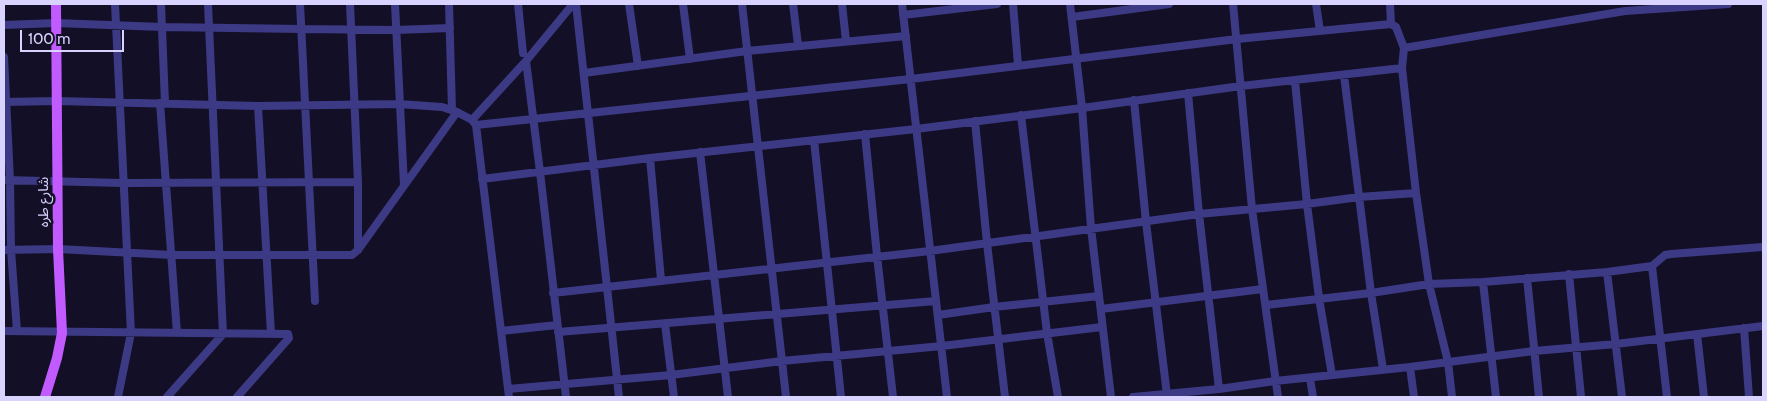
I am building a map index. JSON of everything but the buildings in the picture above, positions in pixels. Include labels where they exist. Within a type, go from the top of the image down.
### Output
[{"type":"main road","name":"شارع طره","points":[[45,397],[62,333],[58,249],[56,4]]},
{"type":"street","points":[[115,4],[131,333],[118,397]]},
{"type":"street","points":[[161,4],[166,181],[177,333]]},
{"type":"street","points":[[167,397],[223,334],[208,4]]},
{"type":"street","points":[[300,4],[315,301]]},
{"type":"street","points":[[350,4],[358,182],[358,250]]},
{"type":"street","points":[[394,4],[404,185]]},
{"type":"street","points":[[7,250],[58,249],[172,255],[352,256],[404,185],[454,111],[449,4]]},
{"type":"street","points":[[518,4],[523,53]]},
{"type":"street","points":[[574,4],[474,122],[509,393],[564,385],[942,346],[1102,327]]},
{"type":"street","points":[[574,4],[584,73],[620,397]]},
{"type":"street","points":[[629,4],[638,66]]},
{"type":"street","points":[[683,4],[690,59]]},
{"type":"street","points":[[742,4],[786,397]]},
{"type":"street","points":[[793,4],[798,45]]},
{"type":"street","points":[[842,4],[846,41]]},
{"type":"street","points":[[902,4],[947,397]]},
{"type":"street","points":[[903,15],[997,4]]},
{"type":"street","points":[[1013,4],[1018,65]]},
{"type":"street","points":[[1070,4],[1082,108],[1091,228],[1111,397]]},
{"type":"street","points":[[1072,17],[1121,7],[1169,4]]},
{"type":"street","points":[[1233,4],[1252,209],[1278,397]]},
{"type":"street","points":[[1316,4],[1320,31]]},
{"type":"street","points":[[1390,4],[1391,24]]},
{"type":"street","points":[[1404,48],[1625,11],[1728,4]]},
{"type":"street","points":[[4,25],[56,23],[351,30],[450,28]]},
{"type":"street","points":[[5,102],[57,101],[258,106],[399,104],[442,107],[474,122],[534,120],[910,79],[1237,39],[1391,24],[1396,27],[1404,48],[1402,68],[1416,193],[1429,284],[1448,362],[1452,397]]},
{"type":"street","points":[[584,73],[798,45],[906,36]]},
{"type":"street","points":[[4,57],[7,250],[17,331]]},
{"type":"street","points":[[526,61],[566,397]]},
{"type":"street","points":[[482,178],[916,129],[1241,86],[1402,68]]},
{"type":"street","points":[[1344,75],[1371,293],[1383,369]]},
{"type":"street","points":[[1295,81],[1307,204],[1319,298],[1332,375]]},
{"type":"street","points":[[1188,93],[1199,214],[1219,389]]},
{"type":"street","points":[[1134,100],[1146,222],[1167,395]]},
{"type":"street","points":[[258,106],[271,334]]},
{"type":"street","points":[[1021,115],[1048,333],[1058,397]]},
{"type":"street","points":[[974,121],[1005,397]]},
{"type":"street","points":[[865,134],[893,397]]},
{"type":"street","points":[[814,140],[841,397]]},
{"type":"street","points":[[700,152],[728,397]]},
{"type":"street","points":[[650,158],[661,280]]},
{"type":"street","points":[[7,180],[358,182]]},
{"type":"street","points":[[553,293],[930,251],[1199,214],[1359,197],[1416,193]]},
{"type":"street","points":[[1266,305],[1371,293],[1429,284],[1483,282],[1607,272],[1652,266],[1665,256],[1671,254],[1763,247]]},
{"type":"street","points":[[1652,266],[1667,397]]},
{"type":"street","points":[[1607,272],[1622,397]]},
{"type":"street","points":[[1569,274],[1581,397]]},
{"type":"street","points":[[1527,278],[1539,397]]},
{"type":"street","points":[[1483,282],[1496,397]]},
{"type":"street","points":[[1101,309],[1263,289]]},
{"type":"street","points":[[938,315],[1099,296]]},
{"type":"street","points":[[501,331],[612,328],[936,302]]},
{"type":"street","points":[[665,324],[674,397]]},
{"type":"street","points":[[1133,397],[1208,394],[1219,389],[1275,381],[1763,326]]},
{"type":"street","points":[[1744,328],[1749,397]]},
{"type":"street","points":[[4,331],[288,334],[289,338],[237,397]]},
{"type":"street","points":[[1698,334],[1704,397]]},
{"type":"street","points":[[1410,367],[1414,397]]},
{"type":"street","points":[[1310,378],[1312,397]]},
{"type":"street","points":[[1237,387],[1238,397]]}]
